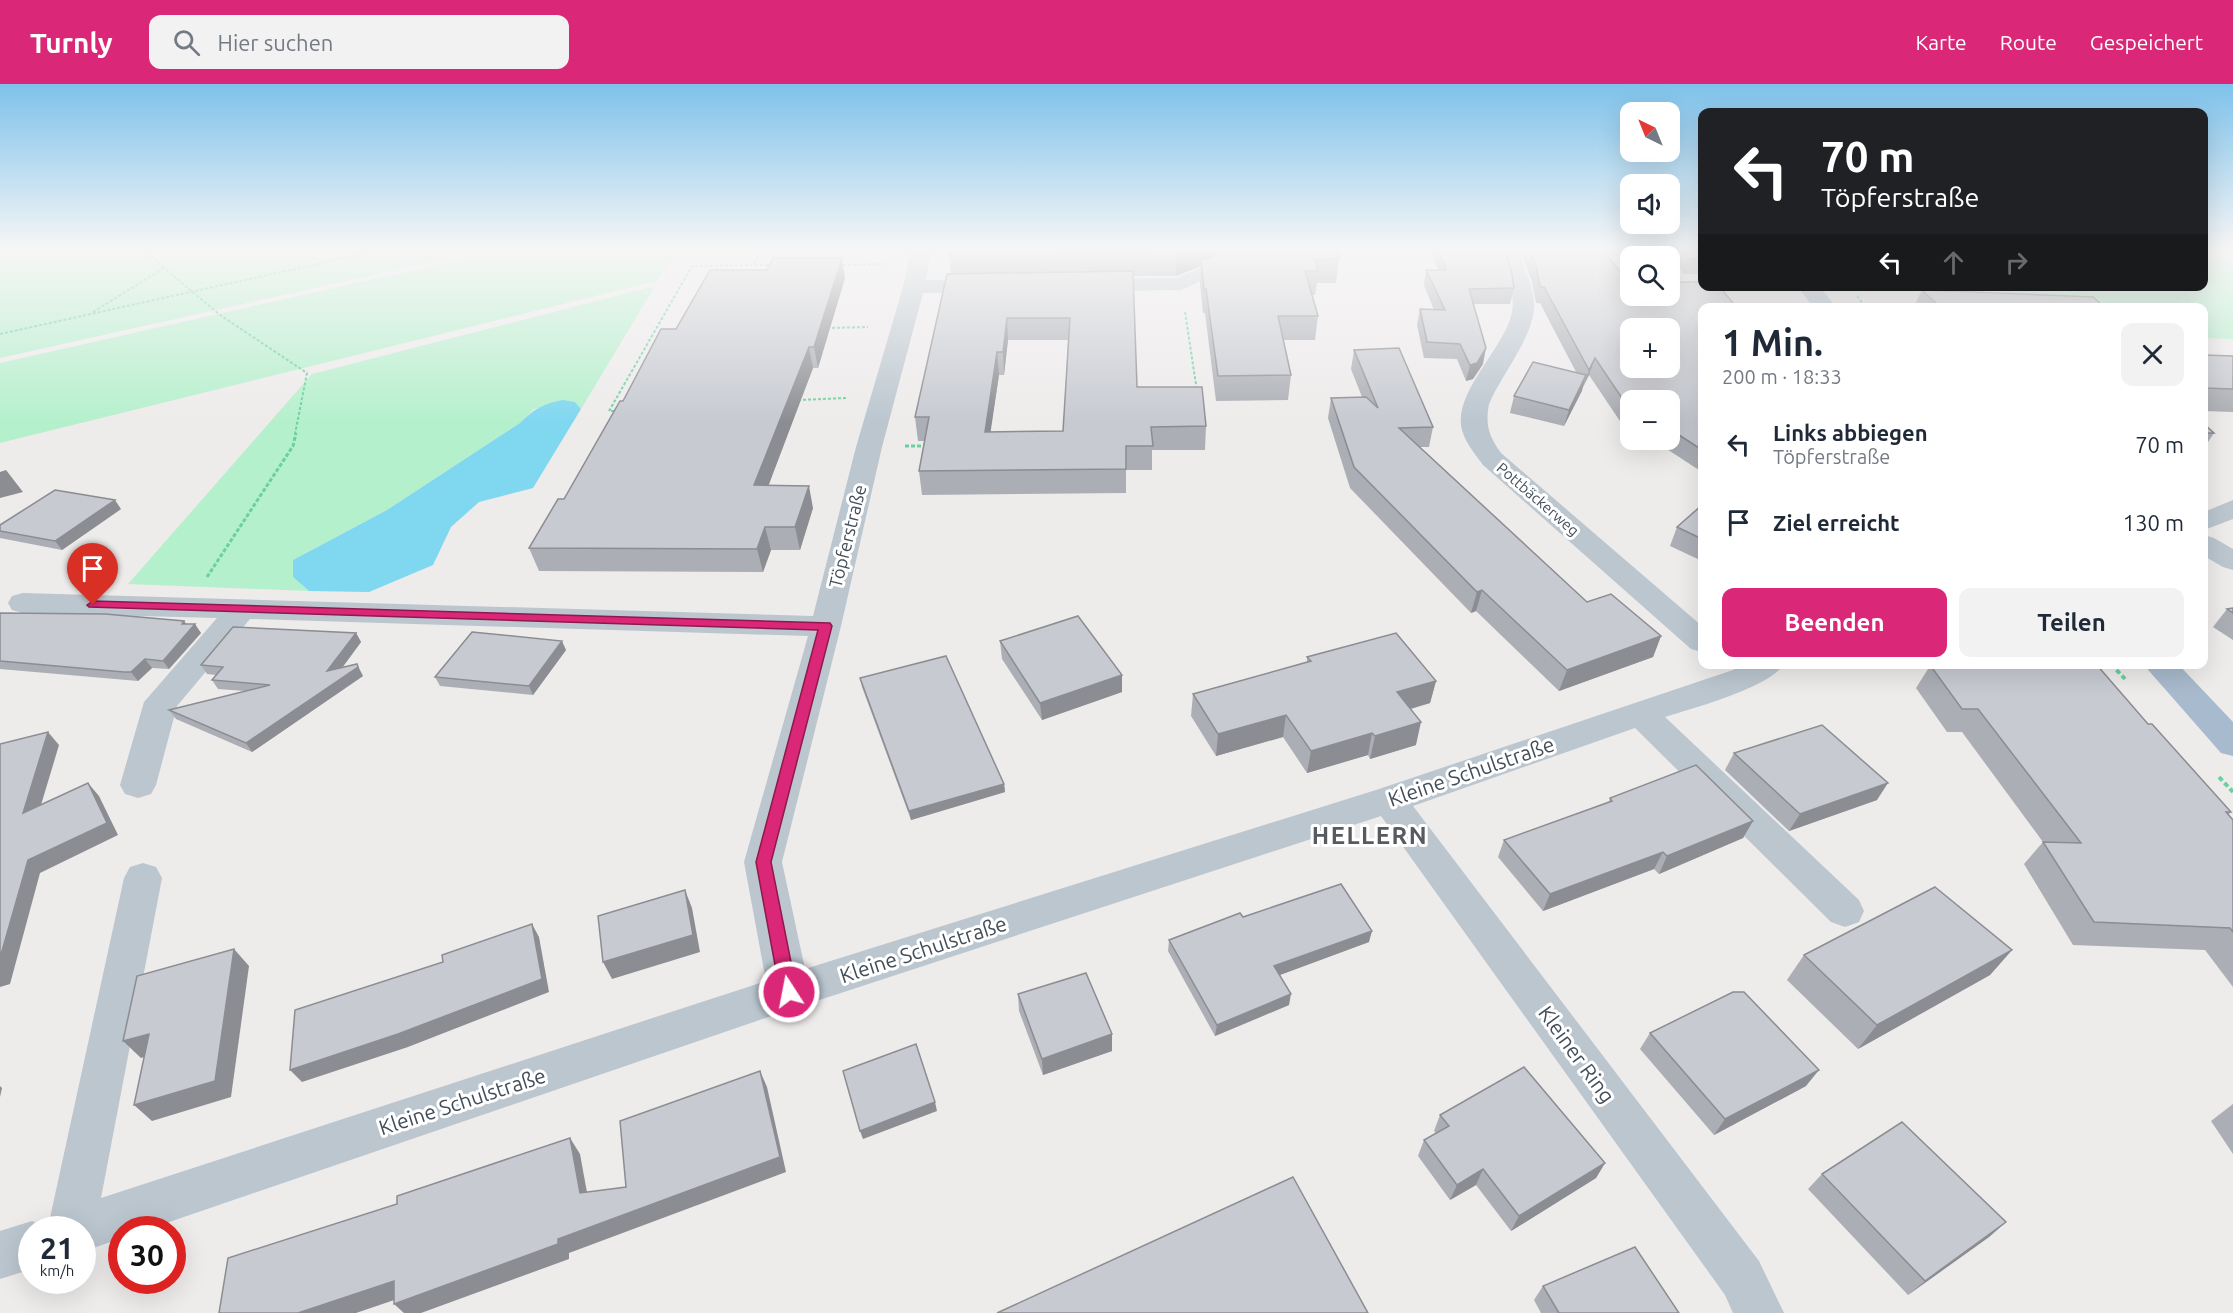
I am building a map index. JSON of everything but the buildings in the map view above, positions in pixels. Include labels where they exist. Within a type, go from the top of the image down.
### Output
[{"type":"main road","points":[[2164,669],[2233,744]]},
{"type":"street","name":"Töpferstraße","points":[[789,992],[763,862],[826,626],[869,447],[907,307]]},
{"type":"street","name":"Pottbäckerweg","points":[[1523,307],[1517,330],[1475,405],[1474,430],[1492,459],[1698,639]]},
{"type":"street","points":[[2208,520],[2233,508]]},
{"type":"street","points":[[2208,546],[2233,561]]},
{"type":"street","points":[[23,603],[826,626]]},
{"type":"street","points":[[138,785],[161,702],[242,609]]},
{"type":"street","name":"Kleine Schulstraße","points":[[96,1223],[789,992],[1389,800],[1640,713],[1747,669]]},
{"type":"street","points":[[1640,713],[1845,911]]},
{"type":"street","name":"Kleiner Ring","points":[[1389,800],[1742,1278],[1759,1313]]},
{"type":"street","points":[[74,1216],[143,878]]},
{"type":"street","points":[[0,1255],[18,1249]]},
{"type":"path","points":[[89,314],[100,307]]},
{"type":"path","points":[[0,334],[120,307]]},
{"type":"path","points":[[187,607],[293,446],[307,373],[211,307]]},
{"type":"path","points":[[621,411],[609,411],[668,307]]},
{"type":"path","points":[[1184,307],[1198,399]]},
{"type":"path","points":[[821,328],[901,327]]},
{"type":"path","points":[[797,405],[799,399],[884,397]]},
{"type":"path","points":[[869,447],[928,446]]},
{"type":"green space","points":[[0,307],[228,307],[0,358]]},
{"type":"green space","points":[[248,307],[549,307],[0,443],[0,363]]},
{"type":"green space","points":[[572,307],[642,307],[581,409],[575,402],[534,409],[520,423],[387,510],[293,560],[293,577],[309,591],[128,584],[312,374]]},
{"type":"green space","points":[[2208,307],[2233,307],[2233,339],[2208,338]]},
{"type":"water","points":[[563,400],[575,402],[581,409],[533,488],[479,502],[451,527],[433,565],[369,592],[309,591],[293,577],[293,560],[387,510],[520,423],[540,407]]},
{"type":"district","name":"HELLERN","points":[[1370,835]]},
{"type":"route","points":[[93,605],[826,626],[763,862],[789,992]]}]
